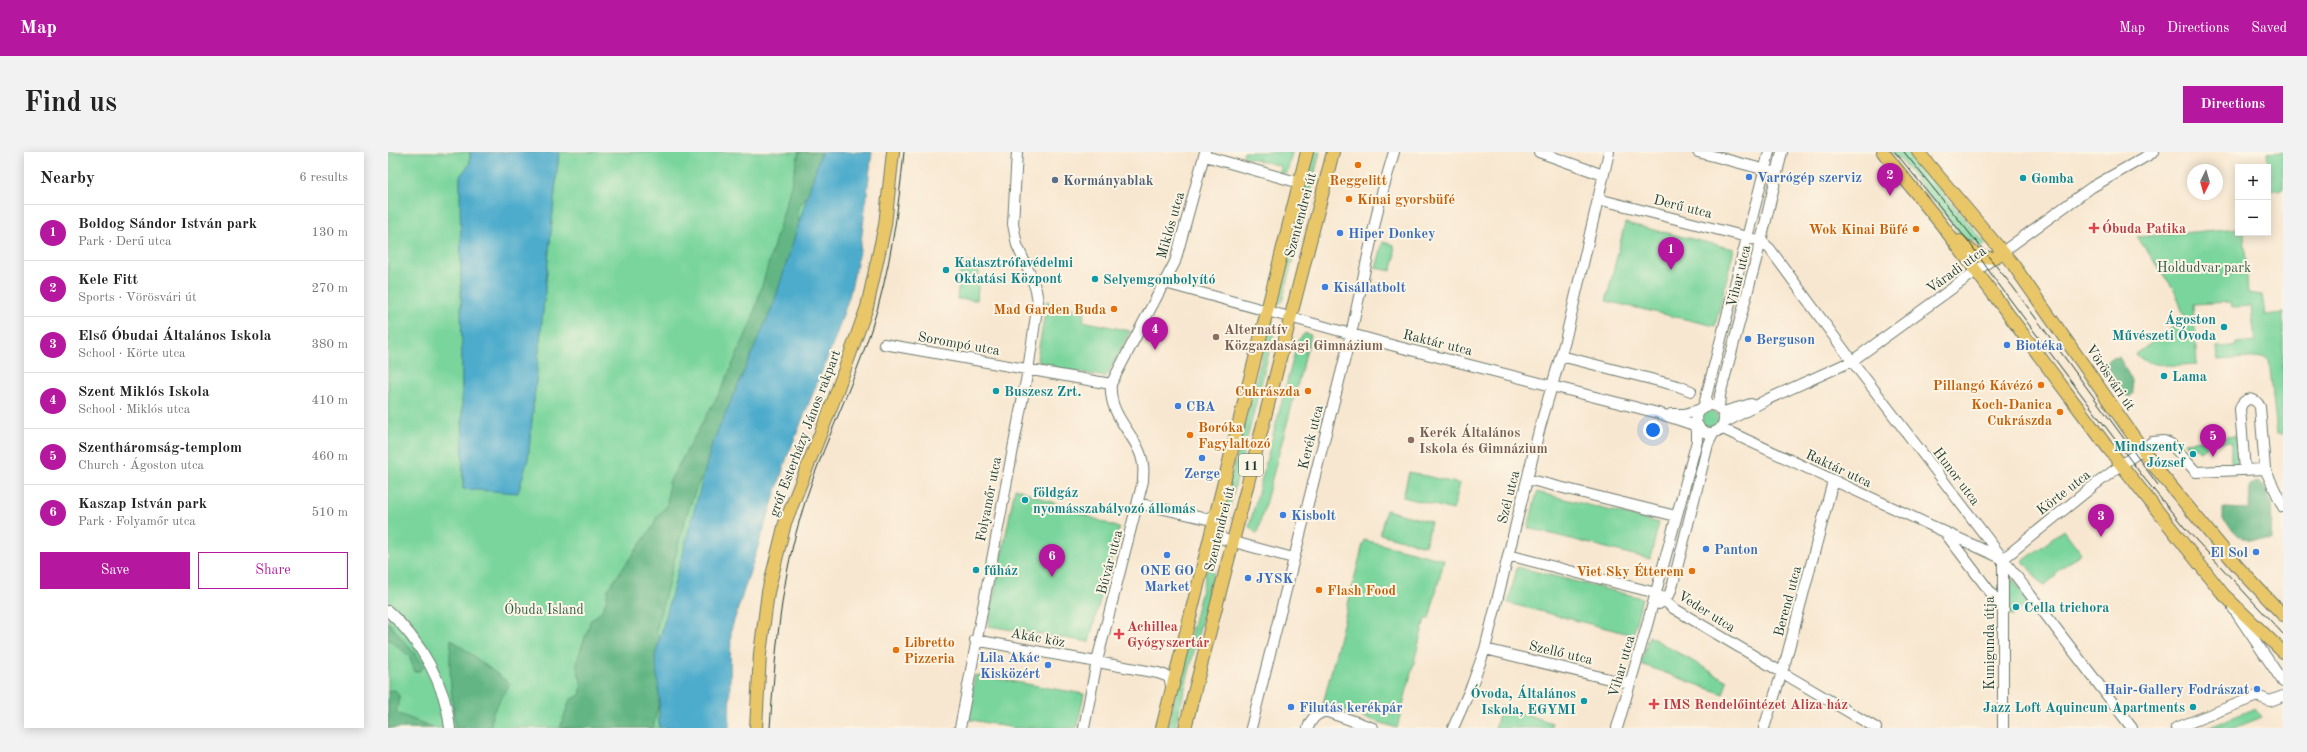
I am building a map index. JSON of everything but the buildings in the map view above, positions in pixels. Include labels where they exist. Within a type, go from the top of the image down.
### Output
[{"type":"main road","name":"gróf Esterházy János rakpart","points":[[756,728],[760,654],[768,592],[784,523],[833,402],[867,307],[885,225],[893,152]]},
{"type":"main road","name":"Szentendrei út","points":[[1162,728],[1307,152]]},
{"type":"main road","name":"Szentendrei út","points":[[1185,728],[1289,317],[1333,152]]},
{"type":"main road","points":[[1883,152],[1942,224],[2122,465],[2231,604],[2283,652]]},
{"type":"main road","name":"Vörösvári út","points":[[1918,152],[1999,255],[2143,450],[2205,529],[2283,615]]},
{"type":"main road","points":[[1942,224],[1973,252],[1986,258],[1999,255]]},
{"type":"street","name":"Folyamőr utca","points":[[960,728],[975,640],[1028,370],[1038,302],[1032,279],[1016,245],[1013,224],[1017,152]]},
{"type":"street","name":"Kerék utca","points":[[1251,728],[1351,334],[1368,247],[1394,152]]},
{"type":"street","points":[[1539,152],[1603,175]]},
{"type":"street","name":"Szél utca","points":[[1453,728],[1472,685],[1485,648],[1527,479],[1561,356],[1609,152]]},
{"type":"street","points":[[1698,152],[1778,172]]},
{"type":"street","name":"Vihar utca","points":[[1701,408],[1769,152]]},
{"type":"street","name":"Vihar utca","points":[[1721,409],[1720,395],[1761,241],[1782,152]]},
{"type":"street","name":"Váradi utca","points":[[1720,428],[1768,399],[1852,361],[2092,187],[2154,152]]},
{"type":"street","name":"Miklós utca","points":[[1111,384],[1175,262],[1205,154],[1300,183]]},
{"type":"street","name":"Derű utca","points":[[1598,199],[1761,241]]},
{"type":"street","name":"Hunor utca","points":[[1761,241],[1770,248],[1852,361],[2132,728]]},
{"type":"street","name":"Raktár utca","points":[[1165,283],[1351,334],[1658,413],[1697,426]]},
{"type":"street","name":"Sorompó utca","points":[[884,344],[1111,384]]},
{"type":"street","points":[[1561,356],[1678,386],[1690,392]]},
{"type":"street","name":"Búvár utca","points":[[1084,728],[1097,661],[1138,503],[1143,464],[1140,454],[1111,402],[1111,384]]},
{"type":"street","name":"Váradi utca","points":[[1721,409],[1768,399]]},
{"type":"street","points":[[2265,469],[2245,470],[2240,409],[2246,400],[2252,399],[2257,402],[2260,407],[2265,469],[2283,507]]},
{"type":"street","points":[[1659,596],[1676,516],[1697,441],[1697,426],[1695,418],[1701,408],[1712,404],[1721,409],[1720,428],[1702,430],[1697,426]]},
{"type":"street","name":"Raktár utca","points":[[1658,413],[1678,415],[1701,408]]},
{"type":"street","name":"Raktár utca","points":[[1720,428],[2003,559]]},
{"type":"street","name":"Vihar utca","points":[[1617,728],[1651,611],[1659,596],[1670,593],[1674,584],[1707,450],[1720,428]]},
{"type":"street","name":"Körte utca","points":[[2003,559],[2122,465],[2156,441],[2164,441],[2175,447],[2196,472],[2245,470]]},
{"type":"street","points":[[1527,479],[1676,516]]},
{"type":"street","name":"Berend utca","points":[[1764,728],[1782,673],[1833,481]]},
{"type":"street","points":[[1138,503],[1208,519],[1215,514]]},
{"type":"street","points":[[1215,514],[1215,524],[1218,533],[1223,538],[1293,558]]},
{"type":"street","name":"Raktár utca","points":[[1945,532],[2004,610]]},
{"type":"street","name":"Veder utca","points":[[1508,555],[1659,596],[1673,608],[1876,728]]},
{"type":"street","name":"Kunigunda útja","points":[[2003,559],[2003,728]]},
{"type":"street","points":[[2231,604],[2283,682]]},
{"type":"street","points":[[388,611],[415,640],[444,697],[450,728]]},
{"type":"street","name":"Akác köz","points":[[975,640],[1140,669],[1168,677],[1172,690]]},
{"type":"street","name":"Szellő utca","points":[[1485,648],[1630,684]]},
{"type":"street","points":[[2176,728],[2256,696],[2270,701],[2283,696]]},
{"type":"street","points":[[1308,728],[1310,722],[1316,715],[1325,711],[1373,728]]},
{"type":"green space","name":"Óbuda Island","points":[[388,152],[470,152],[470,164],[460,176],[463,488],[518,492],[528,459],[559,152],[821,152],[659,694],[659,728],[388,728]]},
{"type":"green space","points":[[799,152],[824,152],[824,174],[798,208],[800,234],[797,268],[713,460],[697,486],[683,526],[656,631],[665,648],[664,680],[653,728],[560,728],[570,700],[580,695],[581,682],[577,668],[577,660],[590,621],[604,607],[608,589],[654,525],[657,516],[667,506],[669,482],[722,388],[751,323],[788,197]]},
{"type":"green space","points":[[1244,152],[1292,152],[1287,173],[1279,173],[1281,166],[1242,156]]},
{"type":"green space","points":[[1314,152],[1320,152],[1282,302],[1277,305],[1275,302]]},
{"type":"green space","points":[[1891,152],[1908,152],[1986,244],[1981,248],[1974,240],[1968,244],[1899,158],[1897,159]]},
{"type":"green space","points":[[2283,152],[2283,189],[2271,191],[2271,164],[2268,164],[2267,153]]},
{"type":"green space","points":[[1625,223],[1734,249],[1715,326],[1606,301]]},
{"type":"green space","name":"Holdudvar park","points":[[2235,228],[2235,236],[2244,236],[2248,293],[2262,295],[2265,315],[2283,313],[2283,434],[2277,434],[2269,360],[2264,357],[2218,360],[2217,347],[2236,346],[2236,343],[2255,341],[2251,306],[2232,307],[2231,302],[2193,304],[2197,364],[2156,364],[2142,359],[2136,354],[2185,319],[2175,291],[2137,237]]},
{"type":"green space","points":[[1383,242],[1394,245],[1395,257],[1391,271],[1376,268]]},
{"type":"green space","points":[[961,262],[980,264],[977,300],[957,299]]},
{"type":"green space","points":[[1047,301],[1085,312],[1083,321],[1130,331],[1106,377],[1044,366],[1037,359]]},
{"type":"green space","points":[[1273,320],[1276,325],[1224,529],[1219,525],[1271,321]]},
{"type":"green space","points":[[1305,333],[1311,335],[1257,534],[1249,527],[1298,340]]},
{"type":"green space","points":[[2119,357],[2132,381],[2133,394],[2129,397],[2120,392],[2115,379],[2104,363],[2112,358]]},
{"type":"green space","points":[[1710,411],[1716,413],[1718,419],[1716,425],[1710,427],[1704,425],[1702,419],[1704,413]]},
{"type":"green space","points":[[2236,436],[2238,465],[2231,466],[2231,442],[2212,442],[2200,451],[2196,447],[2191,451],[2184,442]]},
{"type":"green space","points":[[1409,472],[1460,484],[1453,510],[1403,497]]},
{"type":"green space","points":[[2259,481],[2268,494],[2270,501],[2272,516],[2271,540],[2242,539],[2223,520],[2223,508],[2249,509],[2250,485]]},
{"type":"green space","points":[[1015,488],[1119,528],[1089,642],[988,626]]},
{"type":"green space","points":[[1537,492],[1659,523],[1650,559],[1528,528]]},
{"type":"green space","points":[[1386,510],[1431,522],[1425,546],[1380,534]]},
{"type":"green space","points":[[2064,530],[2081,553],[2055,573],[2056,576],[2043,586],[2023,561]]},
{"type":"green space","points":[[1364,540],[1444,560],[1429,619],[1425,619],[1397,728],[1323,704]]},
{"type":"green space","points":[[1212,548],[1218,554],[1175,728],[1168,728]]},
{"type":"green space","points":[[1517,567],[1642,598],[1633,635],[1508,603]]},
{"type":"green space","points":[[2013,579],[2029,602],[2011,616],[2008,613],[2009,580]]},
{"type":"green space","points":[[388,622],[424,665],[421,670],[415,672],[409,656],[390,640],[388,640]]},
{"type":"green space","points":[[1649,636],[1727,681],[1723,694],[1641,664]]},
{"type":"green space","points":[[451,639],[510,684],[492,714],[491,728],[455,728],[450,673]]},
{"type":"green space","points":[[975,675],[1084,694],[1077,728],[1014,728],[967,719]]},
{"type":"green space","points":[[395,690],[400,698],[396,713],[435,728],[388,728],[388,691]]},
{"type":"green space","points":[[1502,706],[1552,723],[1551,728],[1495,728]]},
{"type":"green space","points":[[2255,708],[2262,717],[2235,728],[2208,728]]},
{"type":"water","points":[[470,152],[559,152],[528,459],[518,493],[463,489],[460,176],[470,164]]},
{"type":"water","points":[[821,152],[872,152],[860,250],[849,297],[834,341],[786,460],[731,630],[729,728],[659,728],[659,694],[655,656],[712,444],[774,303]]},
{"type":"tram line","points":[[770,728],[779,624],[787,572],[806,497],[863,354],[878,308],[892,242],[904,152]]},
{"type":"tram line","points":[[1895,152],[1969,242],[1994,278],[2144,478],[2184,527],[2283,634]]},
{"type":"tram line","points":[[1904,152],[2013,287],[2158,485]]},
{"type":"place","name":"Reggelitt","points":[[1358,165]]},
{"type":"place","name":"Varrógép szerviz","points":[[1749,177]]},
{"type":"place","name":"Gomba","points":[[2023,178]]},
{"type":"place","name":"Kormányablak","points":[[1055,180]]},
{"type":"place","name":"Kele Fitt","points":[[1890,196]]},
{"type":"place","name":"Kínai gyorsbüfé","points":[[1349,199]]},
{"type":"place","name":"Óbuda Patika","points":[[2094,228]]},
{"type":"place","name":"Wok Kinai Büfé","points":[[1916,229]]},
{"type":"place","name":"Hiper Donkey","points":[[1340,233]]},
{"type":"place","name":"Katasztrófavédelmi Oktatási Központ","points":[[946,270]]},
{"type":"place","name":"Boldog Sándor István park","points":[[1671,270]]},
{"type":"place","name":"Selyemgombolyító","points":[[1095,279]]},
{"type":"place","name":"Kisállatbolt","points":[[1325,287]]},
{"type":"place","name":"Mad Garden Buda","points":[[1114,309]]},
{"type":"place","name":"Ágoston Művészeti Óvoda","points":[[2224,327]]},
{"type":"place","name":"Alternatív Közgazdasági Gimnázium","points":[[1216,337]]},
{"type":"place","name":"Berguson","points":[[1748,339]]},
{"type":"place","name":"Biotéka","points":[[2007,345]]},
{"type":"place","name":"Szent Miklós Iskola","points":[[1155,350]]},
{"type":"place","name":"Lama","points":[[2164,376]]},
{"type":"place","name":"Pillangó Kávézó","points":[[2041,385]]},
{"type":"place","name":"Buszesz Zrt.","points":[[996,391]]},
{"type":"place","name":"Cukrászda","points":[[1308,391]]},
{"type":"place","name":"CBA","points":[[1178,406]]},
{"type":"place","name":"Koch-Danica Cukrászda","points":[[2060,412]]},
{"type":"place","name":"Boróka Fagylaltozó","points":[[1190,435]]},
{"type":"place","name":"Kerék Általános Iskola és Gimnázium","points":[[1411,440]]},
{"type":"place","name":"Mindszenty József","points":[[2193,454]]},
{"type":"place","name":"Szentháromság-templom","points":[[2213,457]]},
{"type":"place","name":"Zerge","points":[[1202,458]]},
{"type":"place","name":"földgáz nyomásszabályozó állomás","points":[[1025,500]]},
{"type":"place","name":"Kisbolt","points":[[1283,515]]},
{"type":"place","name":"Első Óbudai Általános Iskola","points":[[2101,537]]},
{"type":"place","name":"Panton","points":[[1706,549]]},
{"type":"place","name":"El Sol","points":[[2256,552]]},
{"type":"place","name":"ONE GO Market","points":[[1167,555]]},
{"type":"place","name":"fűház","points":[[976,570]]},
{"type":"place","name":"Viet Sky Étterem","points":[[1692,571]]},
{"type":"place","name":"Kaszap István park","points":[[1052,577]]},
{"type":"place","name":"JYSK","points":[[1248,578]]},
{"type":"place","name":"Flash Food","points":[[1319,590]]},
{"type":"place","name":"Cella trichora","points":[[2016,607]]},
{"type":"place","name":"Achillea Gyógyszertár","points":[[1119,634]]},
{"type":"place","name":"Libretto Pizzeria","points":[[896,650]]},
{"type":"place","name":"Lila Akác Kisközért","points":[[1048,665]]},
{"type":"place","name":"Hair-Gallery Fodrászat","points":[[2257,689]]},
{"type":"place","name":"Óvoda, Általános Iskola, EGYMI","points":[[1584,701]]},
{"type":"place","name":"IMS Rendelőintézet Aliza ház","points":[[1654,704]]},
{"type":"place","name":"Filutás kerékpár","points":[[1291,707]]},
{"type":"place","name":"Jazz Loft Aquincum Apartments","points":[[2193,707]]}]
